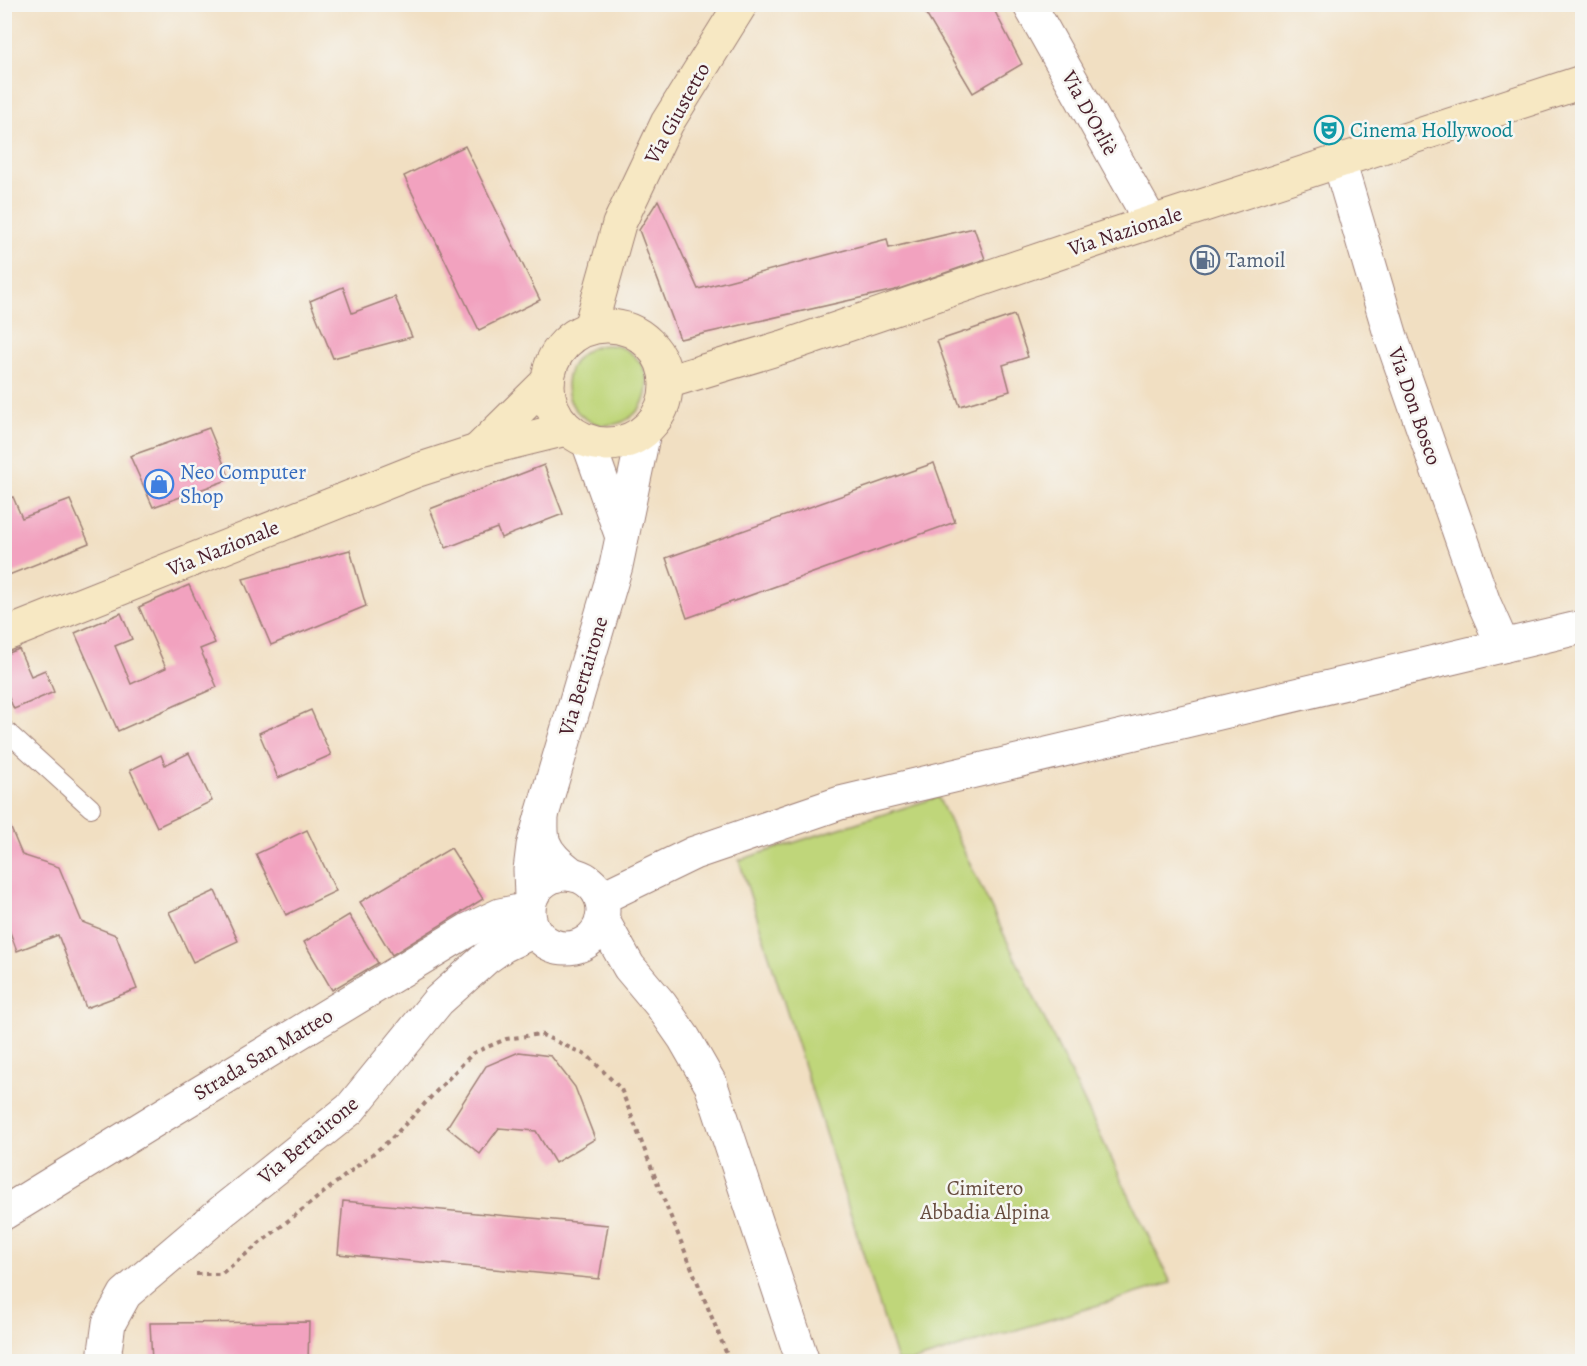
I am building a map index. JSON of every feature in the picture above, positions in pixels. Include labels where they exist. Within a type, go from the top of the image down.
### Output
[{"type":"main road","name":"Via Giustetto","points":[[590,328],[619,225],[667,123],[741,4]]},
{"type":"main road","name":"Via Nazionale","points":[[667,381],[783,347],[1151,222],[1582,82]]},
{"type":"main road","name":"Via Giustetto","points":[[619,225],[619,281],[628,329]]},
{"type":"main road","name":"Via Nazionale","points":[[628,329],[610,325],[590,328],[574,335],[560,347],[551,363],[548,381],[549,398],[555,415],[577,435],[607,445],[626,442],[644,432]]},
{"type":"main road","points":[[628,329],[651,344],[660,355],[665,368],[667,381],[665,401],[657,418],[644,432]]},
{"type":"main road","name":"Via Nazionale","points":[[477,451],[548,381]]},
{"type":"main road","name":"Via Nazionale","points":[[4,635],[418,470],[477,451],[577,435]]},
{"type":"street","name":"Via D'Orliè","points":[[1029,4],[1151,222]]},
{"type":"street","name":"Via Don Bosco","points":[[1339,161],[1391,337],[1484,603],[1503,646]]},
{"type":"street","name":"Via Bertairone","points":[[107,1362],[105,1351],[109,1323],[125,1294],[225,1209],[350,1109],[438,1001],[486,958],[503,946],[531,913],[532,854],[616,566],[644,432]]},
{"type":"street","points":[[577,435],[622,537]]},
{"type":"street","points":[[803,1362],[711,1085],[684,1038],[661,1005],[629,967],[601,908],[594,888],[585,879],[573,875],[548,878],[538,886],[531,913],[542,940],[562,949],[575,948],[596,934],[601,908],[694,853],[840,802],[1582,627]]},
{"type":"street","points":[[542,815],[543,842],[554,858],[573,875]]},
{"type":"street","name":"Strada San Matteo","points":[[4,1213],[468,930],[500,915],[531,913]]},
{"type":"lane","points":[[4,729],[91,808]]},
{"type":"path","points":[[148,1274],[221,1275],[390,1140],[473,1053],[506,1039],[540,1034],[588,1056],[621,1089],[730,1362]]},
{"type":"green space","points":[[607,345],[622,348],[635,357],[644,370],[647,385],[644,400],[635,413],[622,422],[607,425],[592,422],[579,413],[570,400],[567,385],[570,370],[579,357],[592,348]]},
{"type":"green space","name":"Cimitero Abbadia Alpina","points":[[938,797],[1171,1283],[914,1361],[897,1361],[739,860]]},
{"type":"building","points":[[920,4],[991,4],[1022,64],[973,93]]},
{"type":"building","points":[[465,146],[540,300],[479,330],[404,176]]},
{"type":"building","points":[[658,200],[698,289],[887,239],[889,248],[974,228],[985,259],[899,289],[680,339],[639,230]]},
{"type":"building","points":[[343,287],[352,313],[395,297],[412,337],[333,358],[310,301]]},
{"type":"building","points":[[1014,315],[1028,357],[1003,365],[1010,391],[960,406],[937,341]]},
{"type":"building","points":[[209,428],[230,479],[153,507],[130,456]]},
{"type":"building","points":[[934,463],[955,522],[687,618],[666,558]]},
{"type":"building","points":[[544,465],[563,514],[501,538],[497,528],[446,548],[430,509]]},
{"type":"building","points":[[13,497],[22,518],[70,500],[89,543],[4,577],[4,500]]},
{"type":"building","points":[[350,550],[366,606],[271,645],[243,579]]},
{"type":"building","points":[[189,585],[215,643],[200,649],[217,687],[118,731],[75,633],[121,613],[132,639],[115,646],[131,684],[166,668],[139,607]]},
{"type":"building","points":[[19,649],[31,676],[45,670],[54,692],[14,709],[4,687],[4,655]]},
{"type":"building","points":[[311,710],[331,755],[278,778],[259,733]]},
{"type":"building","points":[[189,753],[212,801],[157,827],[130,770],[161,755],[165,765]]},
{"type":"building","points":[[5,814],[22,855],[59,867],[82,922],[116,935],[137,989],[86,1008],[58,935],[17,951],[5,919]]},
{"type":"building","points":[[307,830],[336,891],[286,915],[256,854]]},
{"type":"building","points":[[451,848],[483,899],[392,955],[360,902]]},
{"type":"building","points":[[215,891],[238,941],[193,962],[169,912]]},
{"type":"building","points":[[349,915],[378,963],[332,990],[304,942]]},
{"type":"building","points":[[519,1052],[551,1056],[575,1087],[595,1139],[555,1163],[536,1131],[499,1128],[480,1154],[447,1127],[486,1066]]},
{"type":"building","points":[[343,1201],[608,1225],[599,1279],[338,1254]]},
{"type":"building","points":[[309,1322],[308,1362],[152,1362],[150,1323]]},
{"type":"place","name":"Cinema Hollywood","points":[[1329,130]]},
{"type":"place","name":"Tamoil","points":[[1205,260]]},
{"type":"place","name":"Neo Computer Shop","points":[[159,484]]}]
